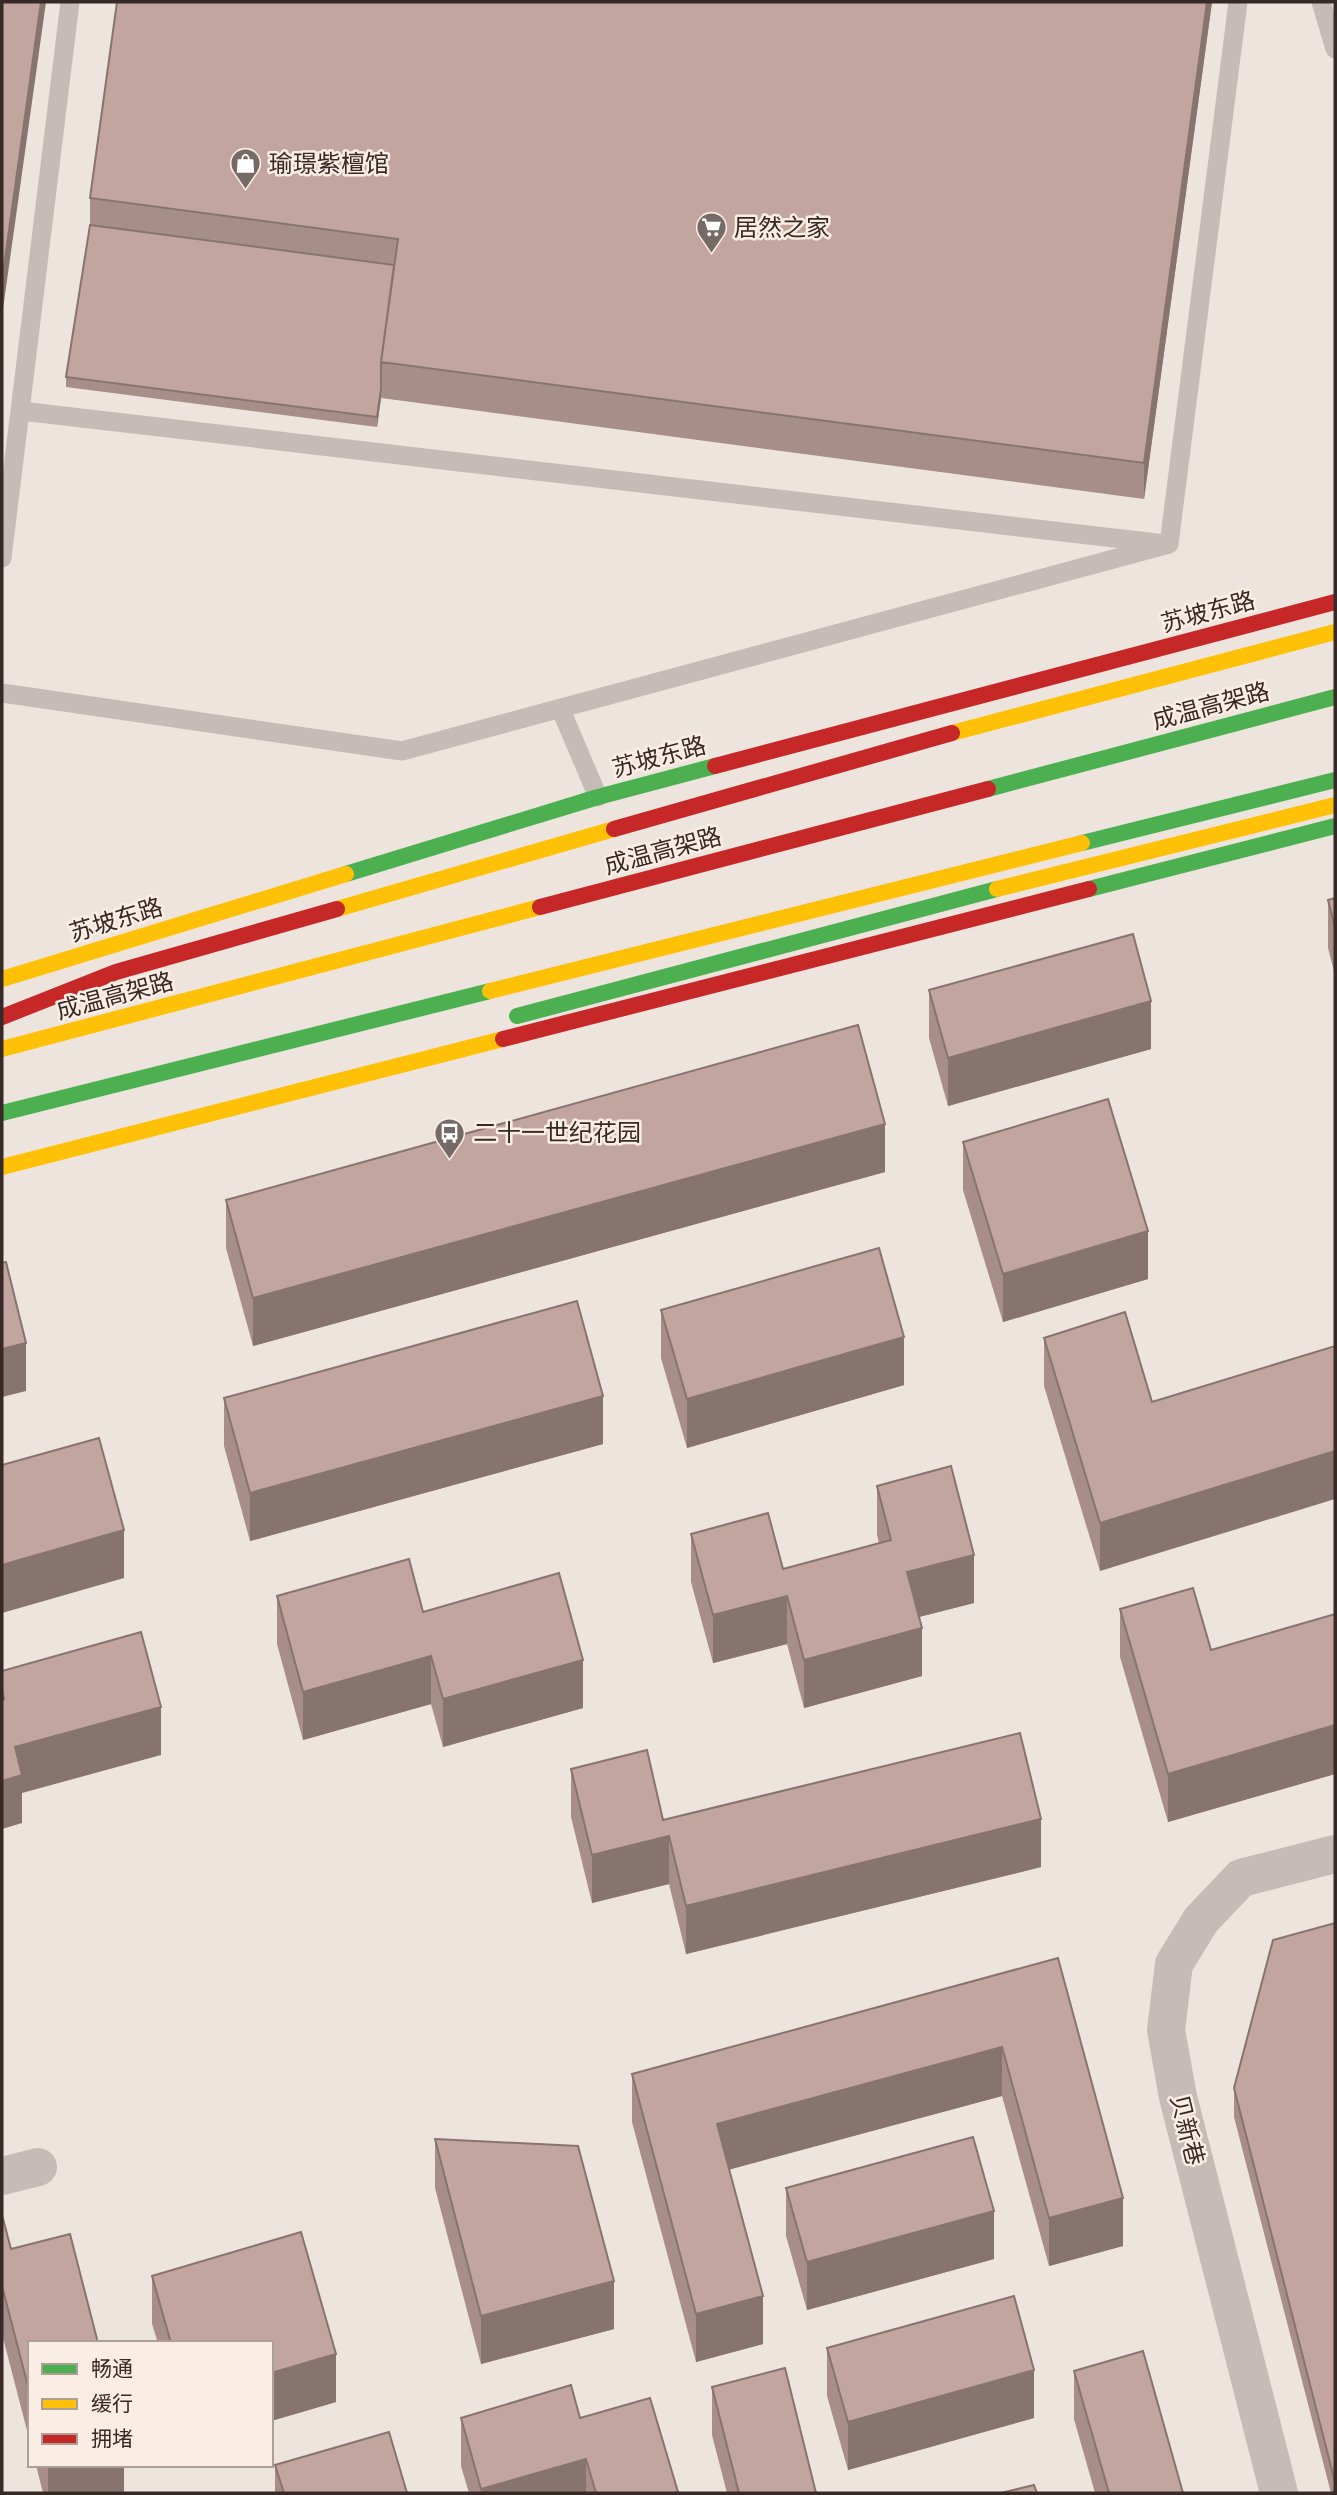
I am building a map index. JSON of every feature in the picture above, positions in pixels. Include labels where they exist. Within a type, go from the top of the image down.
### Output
[{"type":"main road","name":"苏坡东路","points":[[2,979],[598,797],[1335,602]]},
{"type":"main road","points":[[2,1017],[117,972],[1052,704],[1335,632]]},
{"type":"main road","name":"成温高架路","points":[[2,1049],[1335,697]]},
{"type":"main road","points":[[2,1113],[1335,780]]},
{"type":"main road","points":[[499,1021],[875,920],[1335,805]]},
{"type":"main road","points":[[2,1167],[1335,826]]},
{"type":"main road","points":[[2,1155],[378,1054]]},
{"type":"street","name":"贝新巷","points":[[1279,2493],[1178,2097],[1167,2030],[1174,1964],[1201,1920],[1241,1878],[1335,1854]]},
{"type":"street","points":[[2,2176],[38,2167]]},
{"type":"lane","points":[[2,558],[70,2]]},
{"type":"lane","points":[[1169,544],[1238,2]]},
{"type":"lane","points":[[1321,2],[1335,49]]},
{"type":"lane","points":[[21,411],[1169,544]]},
{"type":"lane","points":[[2,693],[402,751],[1169,544]]},
{"type":"lane","points":[[561,710],[598,797]]},
{"type":"building","points":[[2,2],[41,2],[2,280]]},
{"type":"building","name":"居然之家","points":[[117,2],[1207,2],[1144,463],[381,362],[398,239],[90,198]]},
{"type":"building","points":[[90,225],[394,265],[381,362],[377,417],[66,377]]},
{"type":"building","points":[[1335,898],[1335,927],[1328,900]]},
{"type":"building","points":[[1133,934],[1151,1001],[948,1058],[929,990]]},
{"type":"building","points":[[858,1025],[885,1124],[253,1298],[226,1200]]},
{"type":"building","points":[[1108,1099],[1148,1231],[1003,1274],[963,1142]]},
{"type":"building","points":[[879,1248],[904,1337],[687,1399],[661,1310]]},
{"type":"building","points":[[6,1262],[26,1343],[2,1349],[2,1263]]},
{"type":"building","points":[[577,1301],[603,1396],[250,1493],[224,1398]]},
{"type":"building","points":[[1125,1312],[1152,1402],[1335,1346],[1335,1451],[1100,1523],[1044,1338]]},
{"type":"building","points":[[99,1438],[124,1530],[2,1565],[2,1465]]},
{"type":"building","points":[[951,1466],[974,1555],[907,1572],[922,1628],[804,1660],[787,1596],[713,1615],[691,1534],[768,1513],[783,1569],[891,1540],[877,1486]]},
{"type":"building","points":[[409,1559],[423,1612],[559,1573],[583,1660],[443,1699],[431,1656],[303,1692],[277,1596]]},
{"type":"building","points":[[1193,1588],[1211,1650],[1335,1614],[1335,1725],[1168,1774],[1120,1609]]},
{"type":"building","points":[[141,1632],[161,1707],[15,1747],[22,1775],[2,1781],[2,1671]]},
{"type":"building","points":[[1020,1733],[1041,1819],[686,1906],[669,1836],[592,1855],[571,1769],[647,1750],[663,1820]]},
{"type":"building","points":[[1335,1923],[1335,2482],[1234,2088],[1273,1940]]},
{"type":"building","points":[[1058,1958],[1123,2198],[1049,2218],[1002,2047],[717,2124],[763,2296],[696,2314],[632,2074]]},
{"type":"building","points":[[973,2137],[994,2211],[807,2262],[786,2188]]},
{"type":"building","points":[[435,2139],[578,2146],[614,2281],[481,2316]]},
{"type":"building","points":[[2,2215],[11,2249],[70,2234],[97,2341],[28,2341],[28,2386],[2,2286]]},
{"type":"building","points":[[301,2232],[336,2354],[273,2372],[273,2341],[170,2341],[152,2276]]},
{"type":"building","points":[[1014,2296],[1034,2370],[848,2422],[827,2348]]},
{"type":"building","points":[[1143,2351],[1183,2493],[1109,2493],[1074,2371]]},
{"type":"building","points":[[785,2368],[816,2493],[739,2493],[712,2387]]},
{"type":"building","points":[[571,2385],[580,2418],[650,2398],[678,2492],[596,2493],[586,2459],[481,2489],[461,2418]]},
{"type":"building","points":[[389,2432],[407,2493],[284,2493],[275,2465]]},
{"type":"building","points":[[1034,2485],[1037,2493],[1001,2493]]},
{"type":"traffic: fast","points":[[988,789],[1335,697]]},
{"type":"traffic: fast","points":[[346,874],[598,797],[715,766]]},
{"type":"traffic: fast","points":[[1082,843],[1335,780]]},
{"type":"traffic: fast","points":[[1089,889],[1335,826]]},
{"type":"traffic: fast","points":[[517,1016],[997,889]]},
{"type":"traffic: fast","points":[[2,1113],[490,991]]},
{"type":"traffic: slow","points":[[952,733],[1335,632]]},
{"type":"traffic: slow","points":[[997,889],[1335,805]]},
{"type":"traffic: slow","points":[[337,909],[614,829]]},
{"type":"traffic: slow","points":[[490,991],[1082,843]]},
{"type":"traffic: slow","points":[[2,979],[346,874]]},
{"type":"traffic: slow","points":[[2,1049],[540,907]]},
{"type":"traffic: slow","points":[[2,1167],[503,1039]]},
{"type":"traffic: jam","points":[[715,766],[1335,602]]},
{"type":"traffic: jam","points":[[614,829],[952,733]]},
{"type":"traffic: jam","points":[[540,907],[988,789]]},
{"type":"traffic: jam","points":[[503,1039],[1089,889]]},
{"type":"traffic: jam","points":[[2,1017],[116,972],[337,909]]},
{"type":"place","name":"瑜璟紫檀馆","points":[[246,191]]},
{"type":"place","name":"居然之家","points":[[711,255]]},
{"type":"place","name":"二十一世纪花园","points":[[450,1160]]}]
